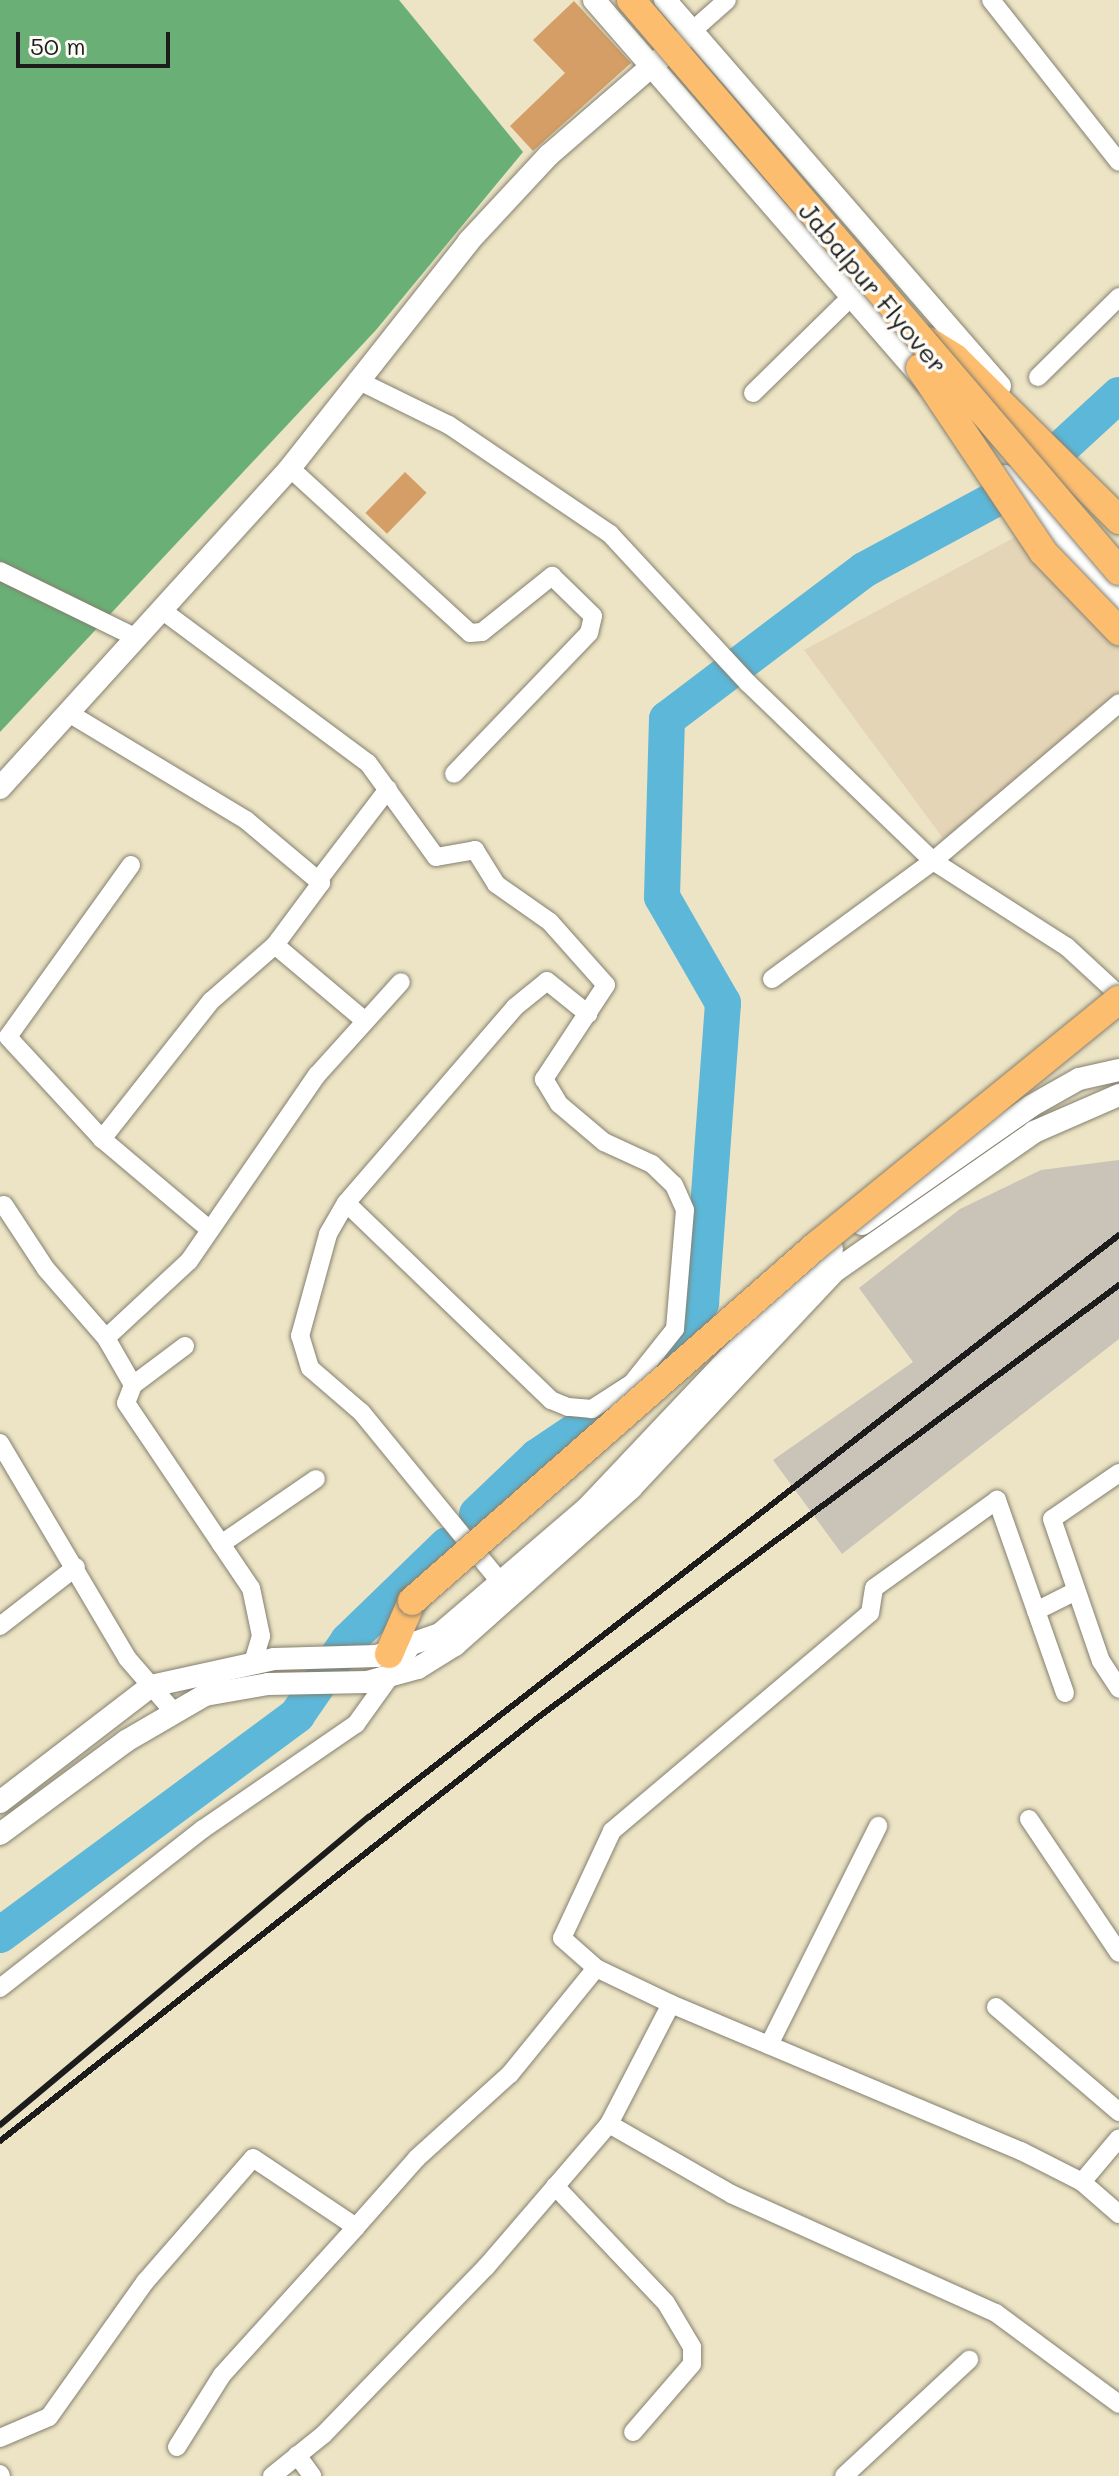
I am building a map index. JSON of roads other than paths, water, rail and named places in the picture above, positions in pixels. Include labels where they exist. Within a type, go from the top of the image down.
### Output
[{"type":"main road","name":"Jabalpur Flyover","points":[[631,0],[1119,571]]},
{"type":"main road","points":[[914,334],[955,358],[1119,519]]},
{"type":"main road","points":[[914,334],[919,368],[1043,552],[1119,631]]},
{"type":"main road","points":[[392,1659],[412,1601],[817,1245],[1119,998]]},
{"type":"street","points":[[594,0],[853,295],[1024,498],[1119,599]]},
{"type":"street","points":[[665,0],[1119,519]]},
{"type":"street","points":[[0,788],[290,468],[357,380],[549,155],[727,0]]},
{"type":"street","points":[[991,0],[1119,162]]},
{"type":"street","points":[[753,393],[853,295]]},
{"type":"street","points":[[1038,377],[1119,297]]},
{"type":"street","points":[[357,380],[449,425],[610,534],[748,683],[933,861],[1067,947],[1119,998]]},
{"type":"street","points":[[290,468],[470,633],[482,632],[552,576],[593,616],[589,633],[454,774]]},
{"type":"street","points":[[0,571],[137,638]]},
{"type":"street","points":[[163,611],[368,763],[436,857],[475,850],[496,884],[562,935],[606,985],[544,1073],[548,1090],[604,1142],[652,1164],[674,1185],[685,1210],[675,1329],[632,1383],[592,1409],[551,1400],[346,1203]]},
{"type":"street","points":[[772,979],[933,861],[1119,703]]},
{"type":"street","points":[[67,712],[167,768],[320,878]]},
{"type":"street","points":[[102,1139],[211,1001],[275,945],[318,896],[320,878],[388,789]]},
{"type":"street","points":[[131,865],[9,1031],[102,1139],[210,1230]]},
{"type":"street","points":[[275,945],[363,1019]]},
{"type":"street","points":[[502,1584],[361,1412],[301,1352],[311,1286],[346,1203],[534,986],[547,981],[588,1014]]},
{"type":"street","points":[[106,1338],[156,1299],[210,1230],[363,1019],[401,982]]},
{"type":"street","points":[[0,1834],[172,1710],[268,1684],[367,1682],[392,1659],[502,1584],[719,1375],[845,1238],[1031,1106],[1079,1079],[1119,1070]]},
{"type":"street","points":[[0,1802],[151,1686],[263,1661],[392,1659],[418,1668],[500,1611],[700,1420],[835,1271],[1034,1132],[1119,1095]]},
{"type":"street","points":[[4,1205],[46,1269],[106,1338],[133,1385]]},
{"type":"street","points":[[185,1346],[133,1385],[126,1403],[258,1604],[263,1661]]},
{"type":"street","points":[[0,1443],[127,1658],[172,1710]]},
{"type":"street","points":[[1119,1473],[1052,1519],[1076,1591],[1119,1689]]},
{"type":"street","points":[[221,1544],[316,1479]]},
{"type":"street","points":[[1065,1693],[997,1500],[874,1588],[870,1613],[612,1831],[562,1938],[596,1968],[671,2004],[1021,2151],[1082,2182],[1119,2214]]},
{"type":"street","points":[[0,1626],[76,1567]]},
{"type":"street","points":[[1036,1611],[1076,1591]]},
{"type":"street","points":[[0,1988],[203,1829],[356,1724],[392,1659]]},
{"type":"street","points":[[1029,1819],[1119,1953]]},
{"type":"street","points":[[769,2045],[878,1826]]},
{"type":"street","points":[[177,2447],[222,2375],[417,2158],[510,2074],[596,1968]]},
{"type":"street","points":[[272,2476],[297,2455],[486,2267],[609,2124],[671,2004]]},
{"type":"street","points":[[996,2007],[1119,2112]]},
{"type":"street","points":[[609,2124],[731,2194],[975,2301],[996,2313],[1119,2404]]},
{"type":"street","points":[[1082,2182],[1119,2138]]},
{"type":"street","points":[[0,2438],[49,2417],[145,2282],[253,2158],[356,2227]]},
{"type":"street","points":[[555,2186],[666,2303],[692,2347],[692,2364],[633,2432]]},
{"type":"street","points":[[844,2476],[969,2360]]},
{"type":"street","points":[[297,2455],[312,2476]]},
{"type":"waterway","points":[[477,1514],[537,1457],[654,1378],[701,1303],[723,1003],[662,897],[667,719],[864,570],[1021,485],[1119,395]]},
{"type":"waterway","points":[[0,1935],[297,1715],[348,1641],[447,1545]]},
{"type":"railway","points":[[0,2125],[369,1817],[1119,1235]]},
{"type":"railway","points":[[0,2141],[536,1719],[1119,1285]]}]
